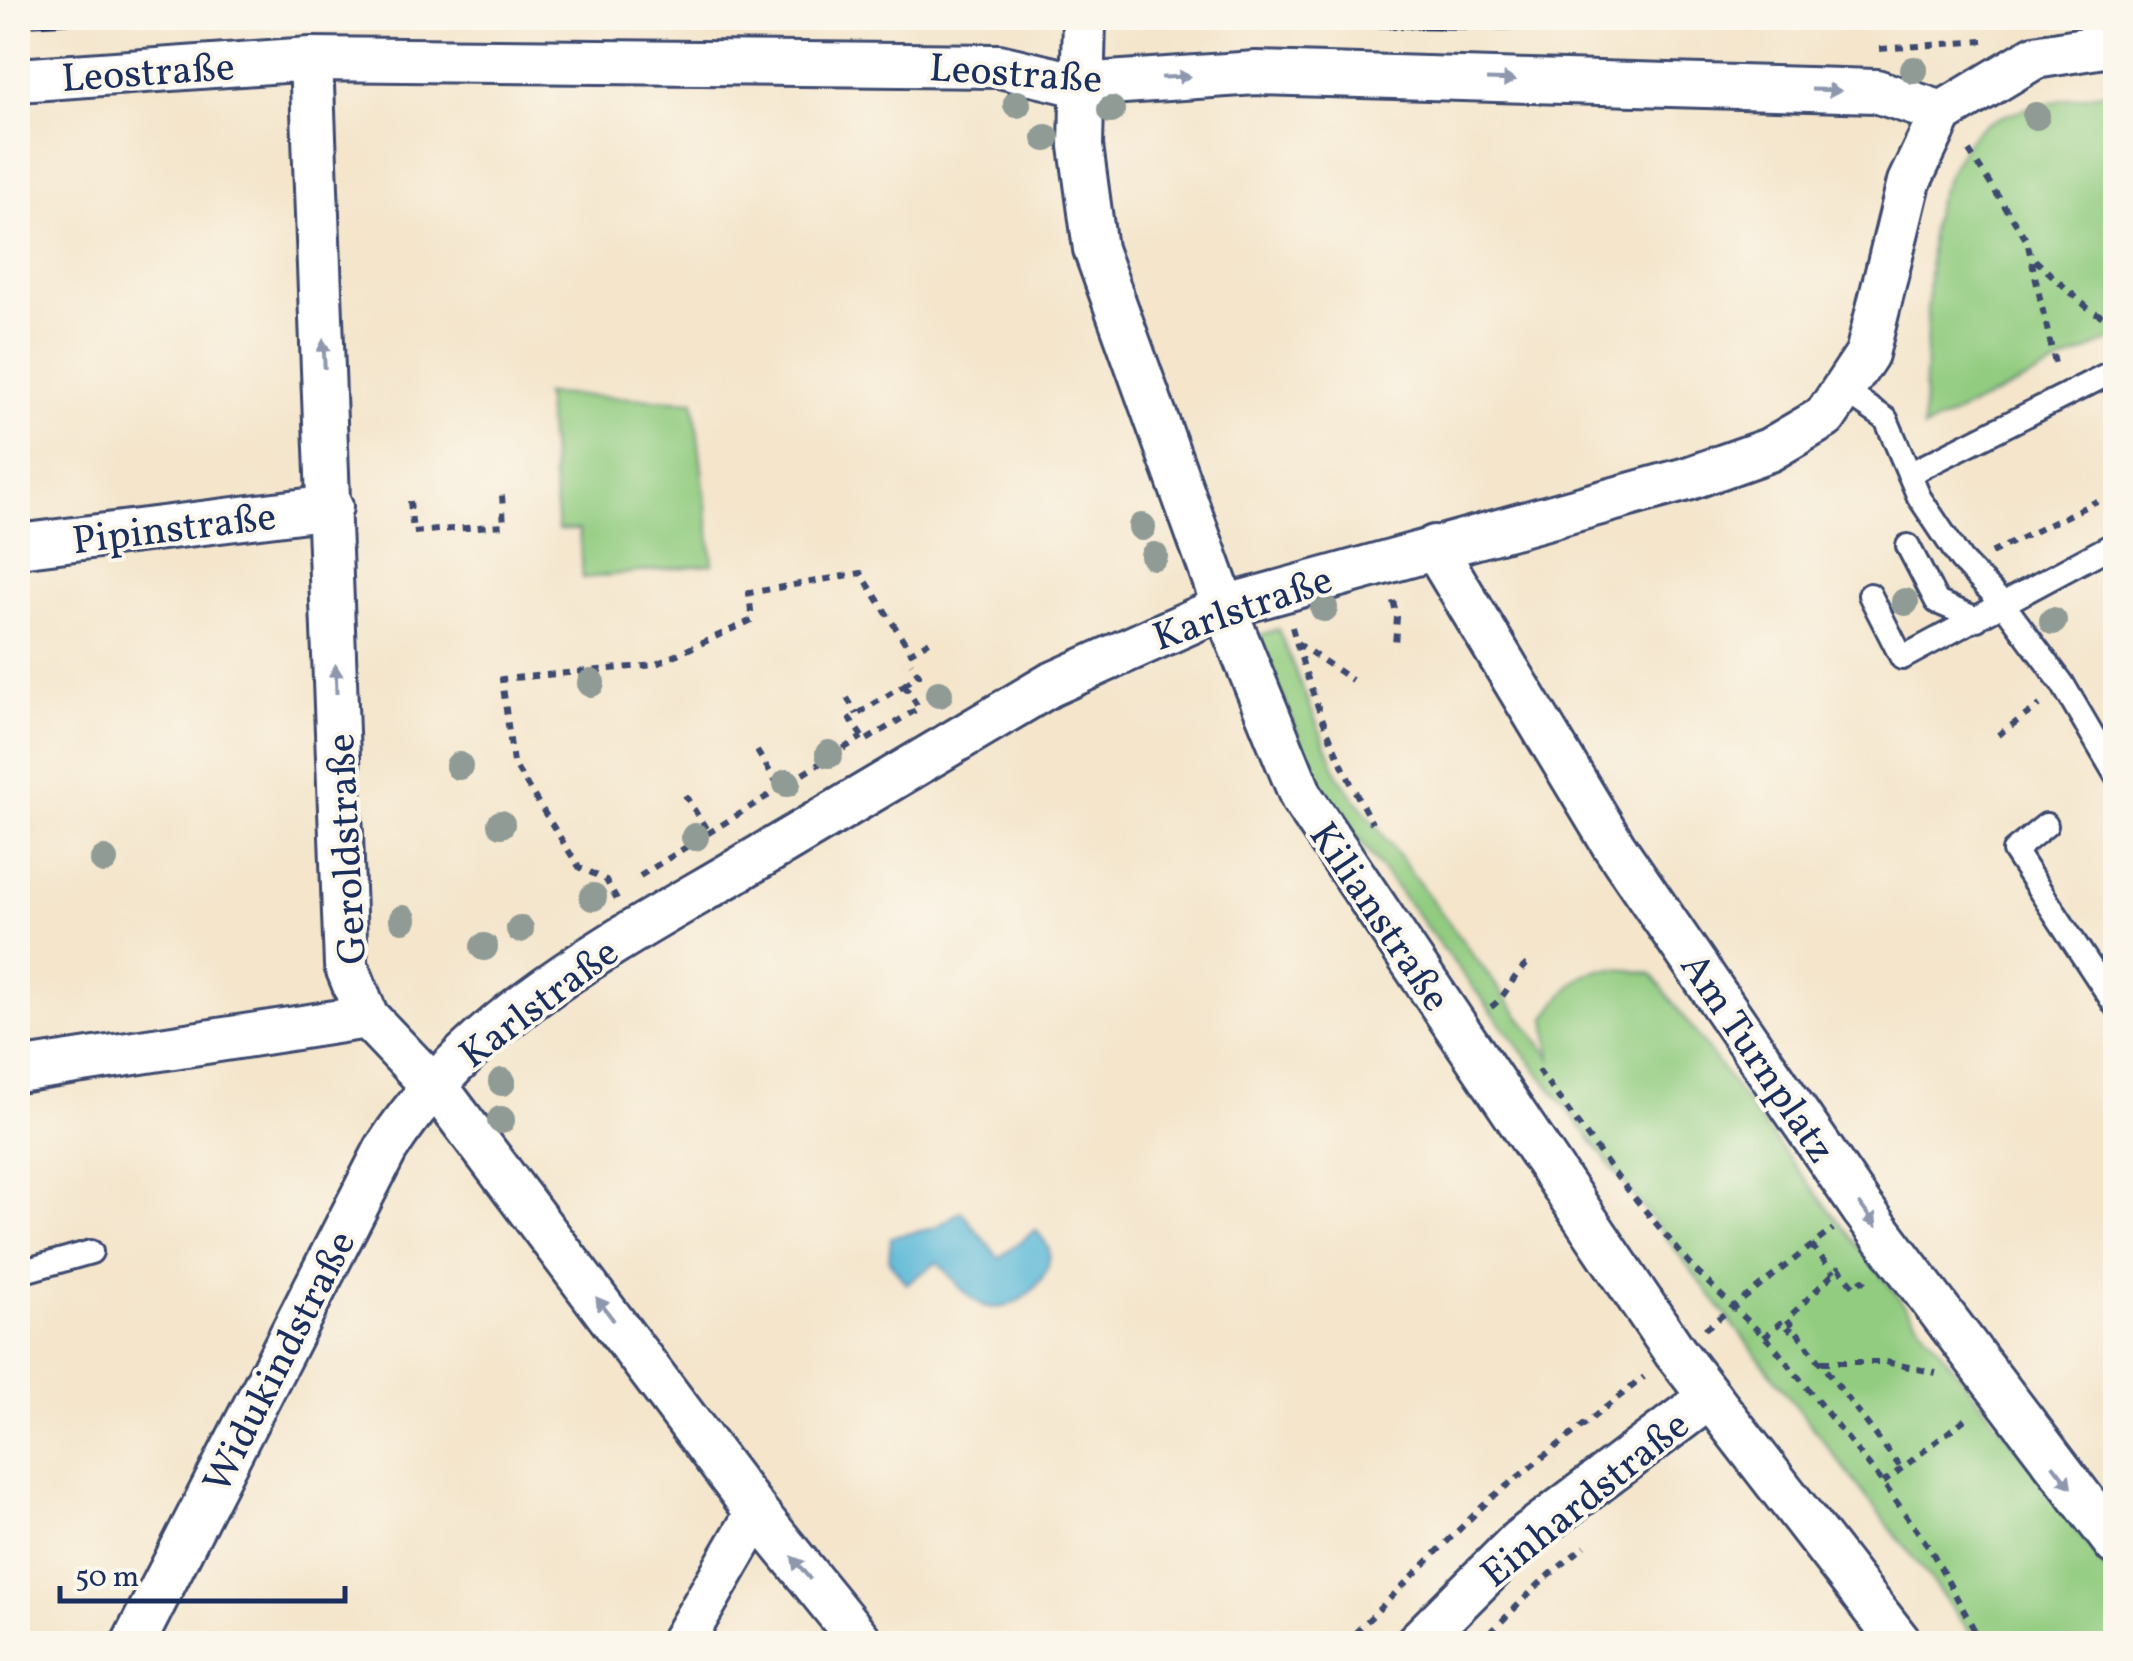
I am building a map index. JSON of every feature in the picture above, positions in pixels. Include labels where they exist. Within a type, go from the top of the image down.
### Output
[{"type":"street","name":"Kilianstraße","points":[[1084,18],[1079,85],[1081,146],[1095,249],[1224,607],[1302,798],[1675,1352],[1901,1644]]},
{"type":"street","points":[[1942,113],[2035,57],[2116,44]]},
{"type":"street","name":"Leostraße","points":[[18,80],[311,59],[998,66],[1079,85],[1256,73],[1857,90],[1876,91],[1942,113]]},
{"type":"street","name":"Geroldstraße","points":[[311,59],[346,964],[367,1018],[432,1084],[756,1513],[862,1644]]},
{"type":"street","name":"Karlstraße","points":[[432,1084],[479,1037],[636,930],[1050,685],[1224,607],[1281,588],[1687,480],[1768,450],[1825,417],[1867,354],[1909,182],[1942,113]]},
{"type":"street","name":"Pipinstraße","points":[[18,546],[331,507]]},
{"type":"street","name":"Am Turnplatz","points":[[1434,547],[1614,846],[1862,1208],[2116,1544]]},
{"type":"street","points":[[18,1071],[367,1018]]},
{"type":"street","name":"Widukindstraße","points":[[133,1644],[386,1148],[432,1084]]},
{"type":"street","name":"Einhardstraße","points":[[1416,1644],[1519,1542],[1710,1397]]},
{"type":"street","points":[[681,1644],[756,1513]]},
{"type":"lane","points":[[1908,474],[2116,370]]},
{"type":"lane","points":[[1842,390],[1886,419],[1908,474],[1954,550],[2004,605],[2062,683],[2116,775]]},
{"type":"lane","points":[[1870,595],[1902,658],[2116,543]]},
{"type":"lane","points":[[1908,546],[1937,602],[1977,619]]},
{"type":"lane","points":[[2046,825],[2014,851],[2116,1006]]},
{"type":"lane","points":[[30,1269],[91,1252]]},
{"type":"path","points":[[1942,113],[2034,259],[2088,309],[2116,324]]},
{"type":"path","points":[[2034,259],[2062,397]]},
{"type":"path","points":[[410,501],[412,532],[504,525],[502,495]]},
{"type":"path","points":[[1954,550],[1975,539],[1982,552],[1990,553],[2097,501]]},
{"type":"path","points":[[606,880],[580,866],[512,763],[502,680],[654,665],[752,620],[750,594],[862,573],[911,652],[935,638]]},
{"type":"path","points":[[1281,588],[1296,642],[1344,773],[1381,840]]},
{"type":"path","points":[[1296,642],[1352,680]]},
{"type":"path","points":[[904,685],[919,708],[864,741],[850,720],[919,675],[911,663]]},
{"type":"path","points":[[1998,735],[2026,718],[2062,683]]},
{"type":"path","points":[[847,698],[857,714]]},
{"type":"path","points":[[614,893],[862,737]]},
{"type":"path","points":[[757,751],[780,788]]},
{"type":"path","points":[[686,794],[709,833]]},
{"type":"path","points":[[1491,1006],[1505,997],[1512,974],[1530,961]]},
{"type":"path","points":[[1481,992],[1503,1022]]},
{"type":"path","points":[[1537,1069],[1618,1178],[1732,1309],[1764,1337],[1883,1484],[1931,1550],[1982,1644]]},
{"type":"path","points":[[1344,1644],[1490,1499],[1862,1208]]},
{"type":"path","points":[[1811,1245],[1834,1273]]},
{"type":"path","points":[[1875,1295],[1863,1280],[1854,1286],[1838,1268],[1787,1319],[1902,1468]]},
{"type":"path","points":[[1764,1337],[1780,1323],[1787,1331],[1792,1326]]},
{"type":"path","points":[[1924,1357],[1948,1386]]},
{"type":"path","points":[[1821,1362],[1886,1362],[1936,1373]]},
{"type":"path","points":[[1883,1484],[1972,1414],[1960,1400]]},
{"type":"path","points":[[1479,1644],[1542,1581],[1601,1534]]},
{"type":"green space","points":[[2115,91],[2115,338],[1923,429],[1931,226],[1959,154],[1974,134],[2001,117],[2040,105]]},
{"type":"green space","points":[[545,394],[694,401],[713,564],[583,578],[579,530],[558,530]]},
{"type":"green space","points":[[1278,629],[1339,777],[1551,1058],[1546,1018],[1579,979],[1616,969],[1652,974],[1773,1138],[2022,1454],[2115,1583],[2115,1643],[1979,1643],[1320,789],[1258,636]]},
{"type":"water","points":[[961,1211],[999,1258],[1036,1230],[1048,1247],[1049,1261],[1030,1293],[1008,1306],[985,1306],[965,1292],[938,1262],[906,1284],[889,1261],[891,1237],[935,1228]]},
{"type":"railway","points":[[18,22],[89,18]]},
{"type":"railway","points":[[1046,18],[1503,25],[1686,18]]}]
